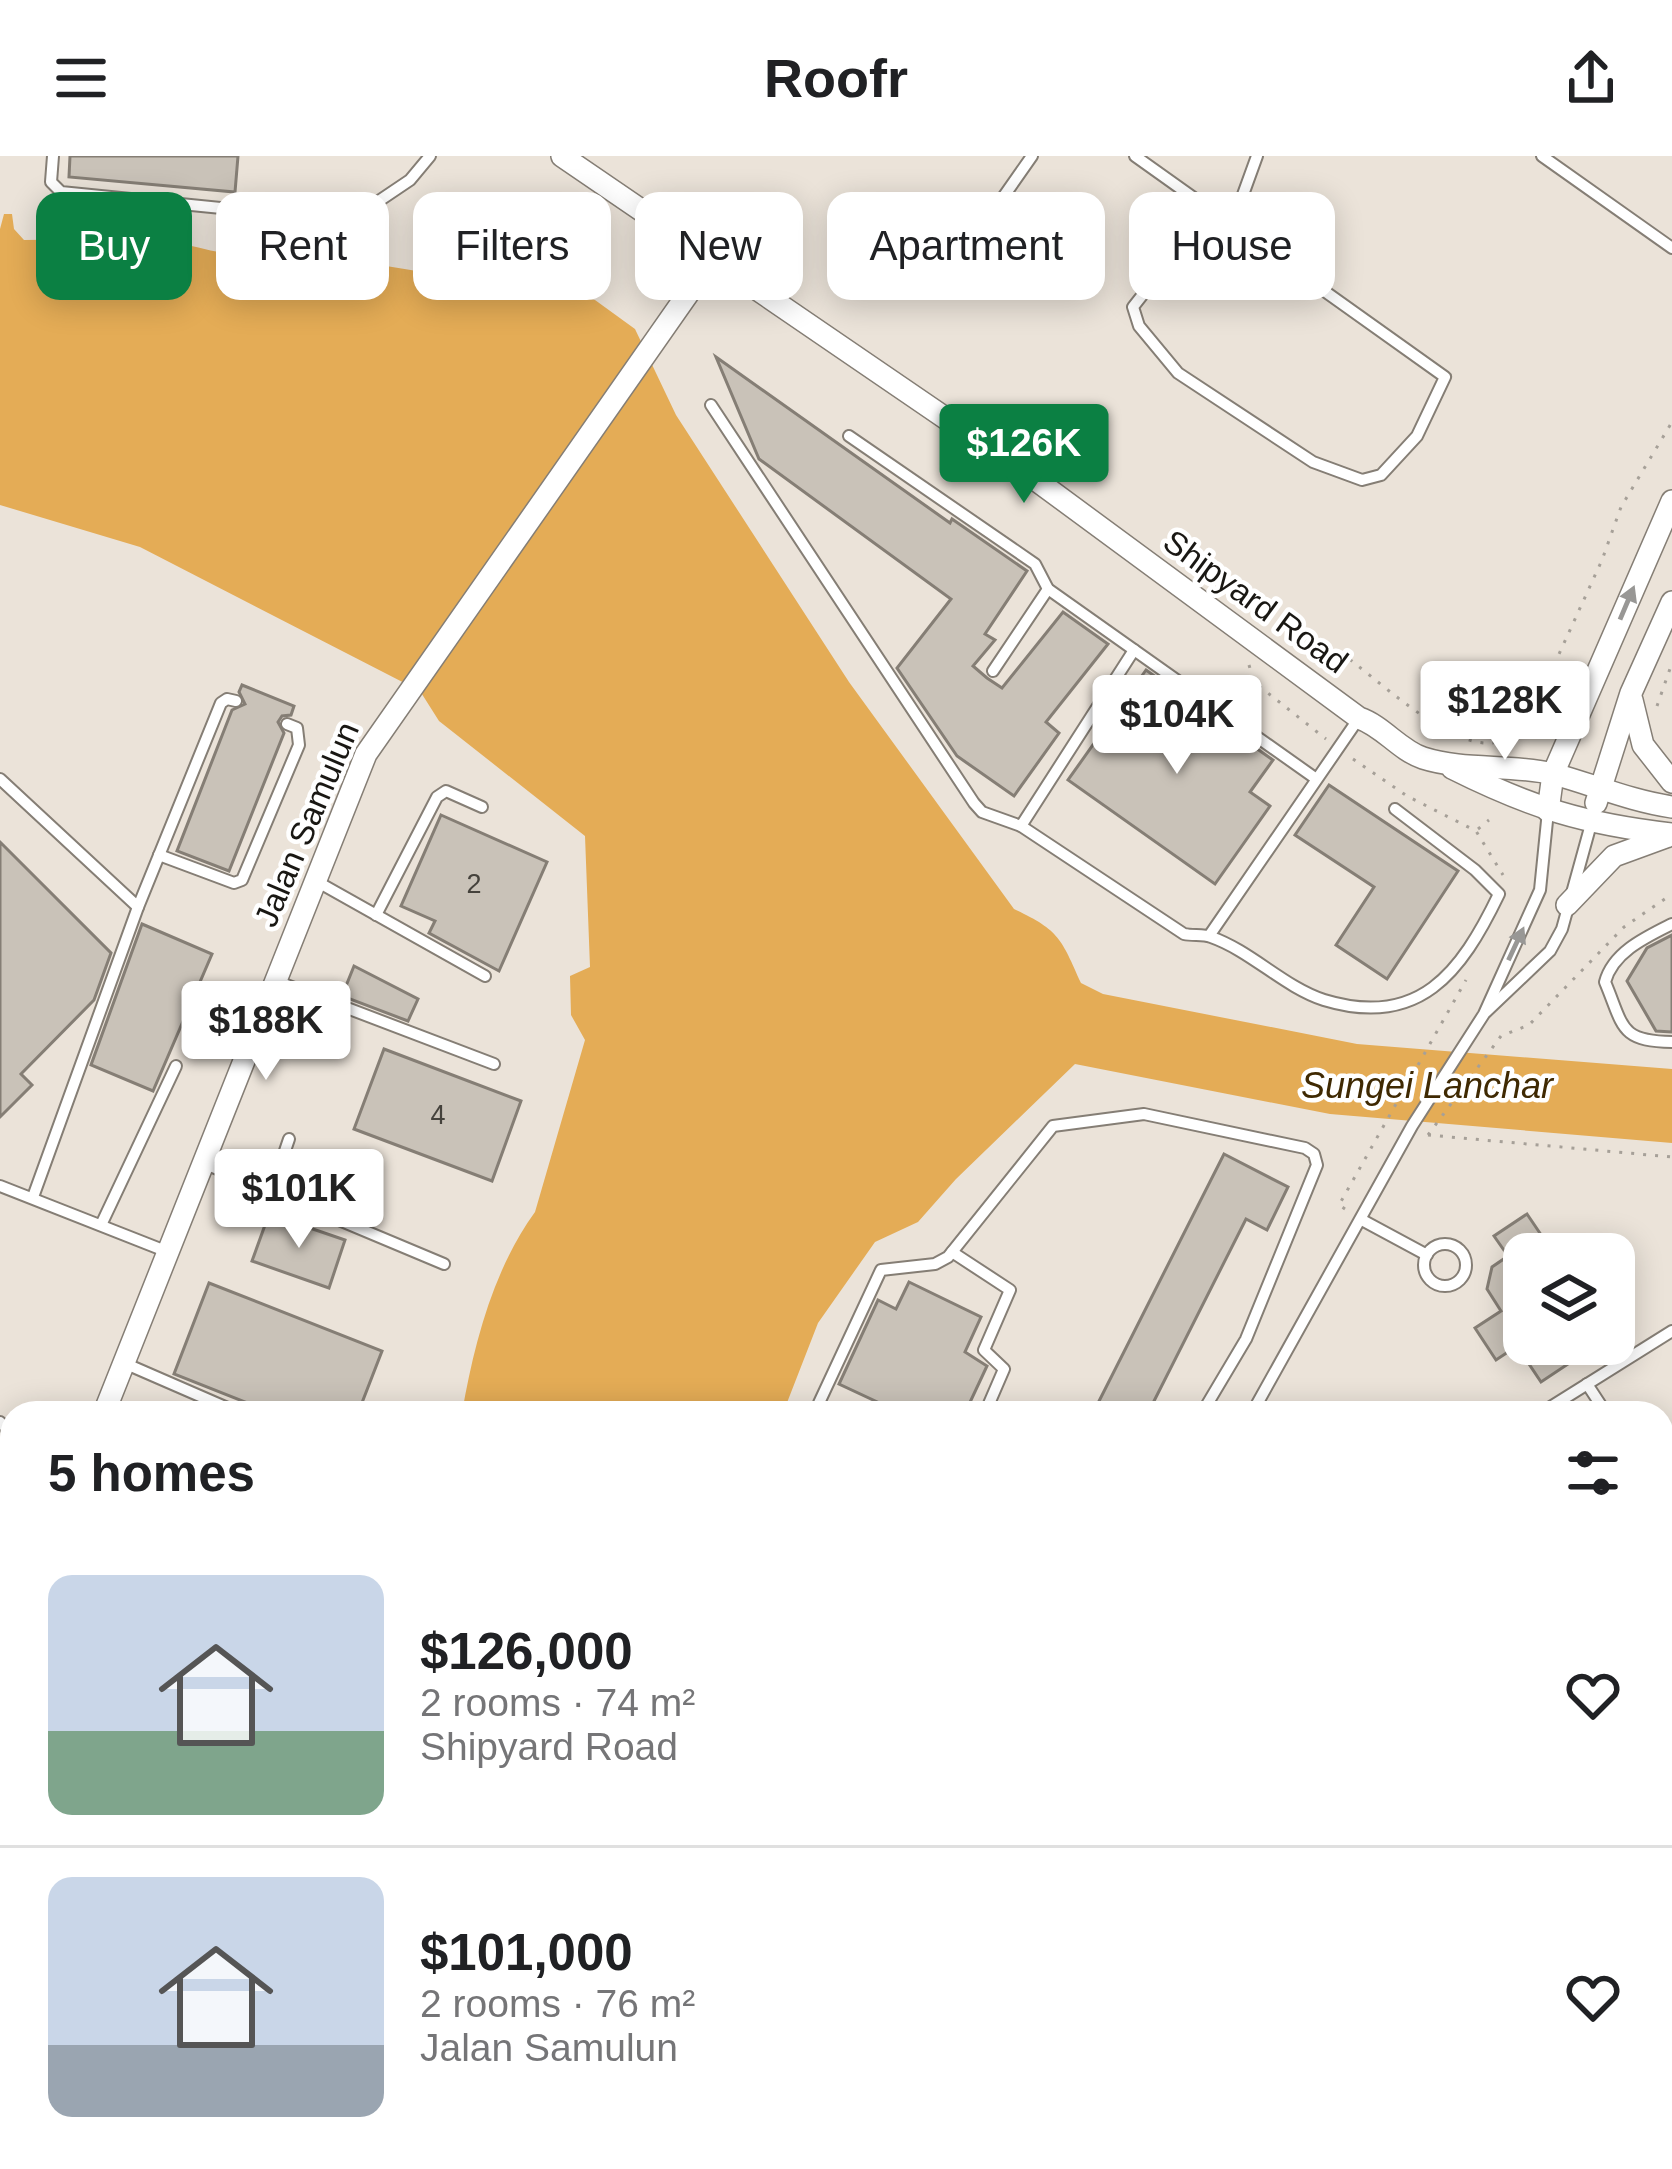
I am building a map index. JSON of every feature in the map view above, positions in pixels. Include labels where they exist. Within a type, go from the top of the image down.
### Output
[{"type":"street","name":"Shipyard Road","points":[[562,156],[635,205]]},
{"type":"street","name":"Jalan Samulun","points":[[109,1401],[366,754],[682,300]]},
{"type":"street","name":"Shipyard Road","points":[[774,300],[1036,480],[1417,756],[1553,774],[1599,791],[1672,807]]},
{"type":"street","points":[[1548,811],[1553,774],[1672,501]]},
{"type":"street","points":[[1591,824],[1631,693],[1672,602]]},
{"type":"street","points":[[1631,693],[1643,746],[1672,782]]},
{"type":"street","name":"Shipyard Road","points":[[1441,762],[1548,811],[1591,824],[1672,834]]},
{"type":"street","points":[[1567,905],[1614,856],[1672,834]]},
{"type":"lane","points":[[53,156],[51,182],[62,192],[216,208]]},
{"type":"lane","points":[[389,194],[410,180],[430,156]]},
{"type":"lane","points":[[1007,192],[1032,156]]},
{"type":"lane","points":[[1135,156],[1186,192]]},
{"type":"lane","points":[[1244,192],[1257,156]]},
{"type":"lane","points":[[1542,156],[1672,248]]},
{"type":"lane","points":[[1138,300],[1133,307],[1139,326],[1178,373],[1313,462],[1362,480],[1381,475],[1417,436],[1445,377],[1335,299]]},
{"type":"lane","points":[[711,405],[982,812],[1021,826],[1184,934],[1209,936],[1323,999],[1401,1007],[1432,991],[1473,939],[1498,894],[1475,870],[1395,808]]},
{"type":"lane","points":[[849,436],[1035,564],[1048,590],[1315,778]]},
{"type":"lane","points":[[993,671],[1048,590]]},
{"type":"lane","points":[[1021,826],[1134,650]]},
{"type":"lane","points":[[33,1197],[138,907],[221,703],[236,700]]},
{"type":"lane","points":[[1209,936],[1359,718]]},
{"type":"lane","points":[[159,855],[234,883],[242,880],[298,745],[297,728],[287,724]]},
{"type":"lane","points":[[0,779],[138,907]]},
{"type":"lane","points":[[376,915],[437,797],[446,791],[482,807]]},
{"type":"lane","points":[[1259,1401],[1412,1126],[1484,1014],[1540,890],[1548,811]]},
{"type":"lane","points":[[1484,1014],[1550,951],[1562,929],[1591,824]]},
{"type":"lane","points":[[316,881],[485,976]]},
{"type":"lane","points":[[1672,924],[1632,946],[1610,969],[1605,982],[1630,1034],[1640,1041],[1672,1042]]},
{"type":"lane","points":[[276,981],[494,1064]]},
{"type":"lane","points":[[100,1225],[176,1066]]},
{"type":"lane","points":[[820,1401],[881,1270],[935,1264],[952,1252],[1048,1130],[1144,1114],[1305,1148],[1318,1165],[1246,1340],[1209,1401]]},
{"type":"lane","points":[[272,1192],[289,1139]]},
{"type":"lane","points":[[203,1163],[444,1264]]},
{"type":"lane","points":[[0,1186],[168,1252]]},
{"type":"lane","points":[[1362,1220],[1427,1255]]},
{"type":"lane","points":[[952,1252],[1010,1290],[984,1350],[1004,1369],[990,1401]]},
{"type":"lane","points":[[1560,1401],[1672,1331]]},
{"type":"lane","points":[[124,1363],[211,1401]]},
{"type":"lane","points":[[1587,1384],[1598,1401]]},
{"type":"path","points":[[1306,680],[1340,652],[1461,737],[1488,744],[1522,735],[1621,508],[1672,422]]},
{"type":"path","points":[[1657,714],[1657,700],[1672,663]]},
{"type":"path","points":[[1249,664],[1254,682],[1337,748],[1407,796],[1476,830],[1507,886]]},
{"type":"path","points":[[1476,830],[1489,820]]},
{"type":"path","points":[[1672,894],[1624,927],[1529,1025],[1501,1036],[1428,1135],[1672,1157]]},
{"type":"path","points":[[1362,1220],[1339,1205],[1471,971]]},
{"type":"water","name":"Sungei Lanchar","points":[[4,214],[12,214],[14,229],[24,240],[36,240],[36,300],[192,300],[192,247],[216,252],[216,300],[389,300],[389,266],[413,270],[413,300],[595,300],[635,329],[676,415],[849,682],[1014,909],[1057,937],[1081,983],[1103,994],[1357,1044],[1672,1069],[1672,1143],[1330,1114],[1075,1064],[918,1222],[875,1242],[818,1323],[788,1401],[465,1401],[487,1308],[535,1212],[585,1040],[571,1015],[570,976],[590,967],[585,836],[439,721],[420,691],[140,547],[0,505],[0,229]]},
{"type":"building","points":[[70,156],[238,156],[235,192],[69,177]]},
{"type":"building","points":[[716,357],[950,523],[952,519],[1027,571],[985,634],[995,640],[973,666],[987,678],[1002,688],[1063,612],[1108,644],[1046,722],[1059,733],[1014,796],[957,756],[897,668],[951,599],[759,459]]},
{"type":"building","points":[[1146,670],[1273,760],[1250,792],[1270,806],[1215,884],[1068,780]]},
{"type":"building","points":[[242,685],[294,706],[291,715],[278,722],[284,733],[229,871],[177,851],[232,710],[245,704],[239,692]]},
{"type":"building","points":[[1329,785],[1458,871],[1387,979],[1336,945],[1374,887],[1295,835]]},
{"type":"building","points":[[441,815],[547,862],[499,971],[429,933],[435,921],[401,906]]},
{"type":"building","points":[[0,842],[111,953],[94,1000],[21,1074],[32,1085],[0,1117]]},
{"type":"building","points":[[142,924],[212,954],[153,1091],[91,1065]]},
{"type":"building","points":[[1672,935],[1672,1032],[1656,1031],[1627,981],[1647,948]]},
{"type":"building","points":[[354,966],[418,999],[408,1021],[342,996]]},
{"type":"building","points":[[384,1049],[521,1101],[492,1181],[354,1129]]},
{"type":"building","points":[[1224,1154],[1288,1187],[1267,1230],[1246,1219],[1154,1401],[1099,1401]]},
{"type":"building","points":[[269,1214],[345,1240],[329,1288],[252,1261]]},
{"type":"building","points":[[1527,1214],[1540,1233],[1503,1233],[1503,1249],[1494,1236]]},
{"type":"building","points":[[1503,1259],[1503,1355],[1496,1360],[1475,1328],[1501,1311],[1487,1289],[1492,1267]]},
{"type":"building","points":[[909,1282],[981,1317],[965,1352],[987,1366],[971,1401],[875,1401],[839,1384],[878,1300],[896,1309]]},
{"type":"building","points":[[209,1283],[382,1351],[363,1401],[243,1401],[174,1374]]},
{"type":"building","points":[[1530,1365],[1566,1365],[1541,1382]]}]
